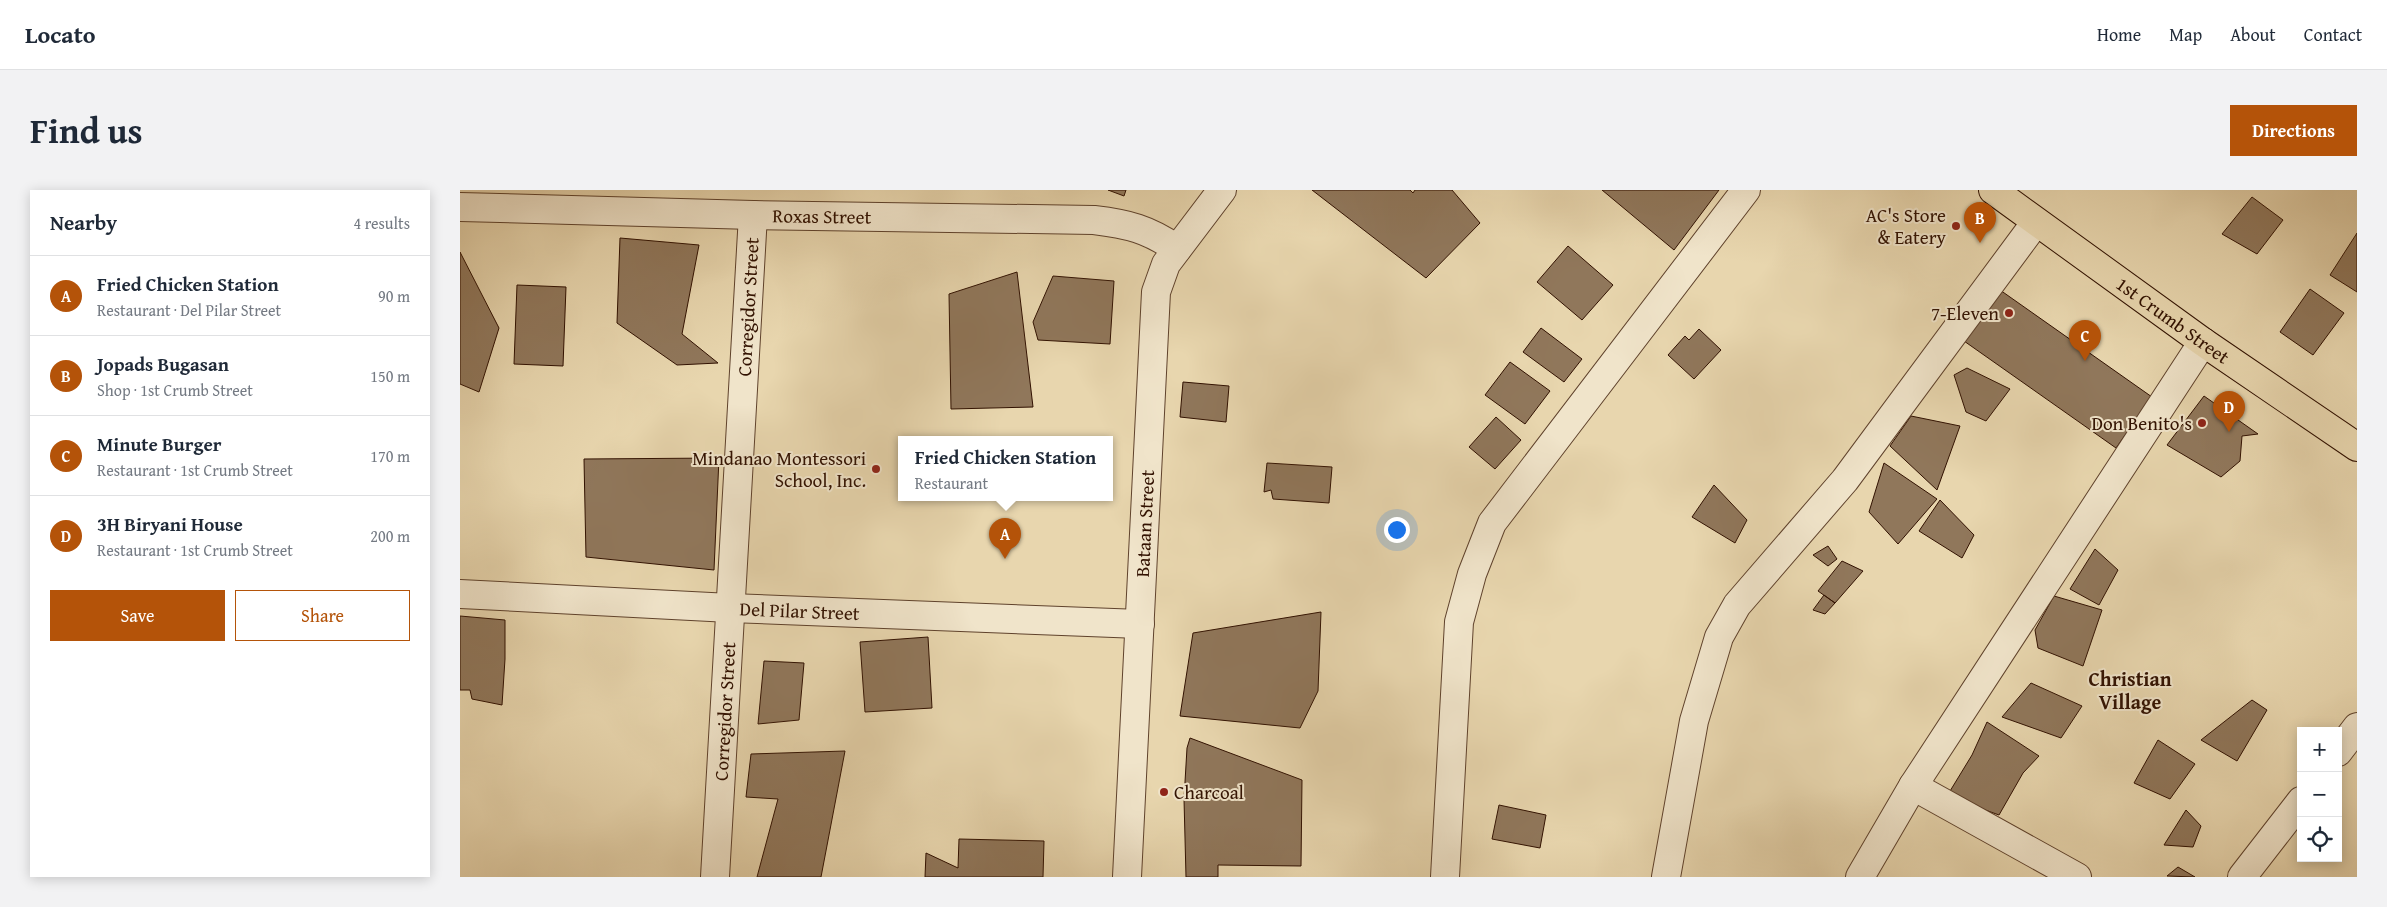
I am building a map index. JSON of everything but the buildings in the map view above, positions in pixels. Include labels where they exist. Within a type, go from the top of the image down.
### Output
[{"type":"main road","name":"1st Crumb Street","points":[[1993,190],[2203,342],[2357,447]]},
{"type":"street","name":"Bataan Street","points":[[1127,877],[1154,309],[1159,278],[1177,249],[1222,190]]},
{"type":"street","points":[[1444,877],[1459,622],[1472,574],[1492,523],[1746,190]]},
{"type":"street","name":"Roxas Street","points":[[460,207],[753,215],[1094,220],[1140,228],[1158,236],[1177,249]]},
{"type":"street","name":"Corregidor Street","points":[[715,877],[753,215]]},
{"type":"street","points":[[1666,877],[1694,721],[1719,637],[1737,605],[1845,480],[2036,222]]},
{"type":"street","points":[[1860,877],[1913,786],[2203,342]]},
{"type":"street","name":"Del Pilar Street","points":[[460,594],[730,608],[1140,624]]},
{"type":"street","points":[[2342,747],[2357,727]]},
{"type":"street","points":[[1913,786],[2077,877]]},
{"type":"street","points":[[2242,877],[2297,806]]},
{"type":"place","name":"AC's Store & Eatery","points":[[1956,226]]},
{"type":"place","name":"Jopads Bugasan","points":[[1980,243]]},
{"type":"place","name":"7-Eleven","points":[[2009,313]]},
{"type":"place","name":"Minute Burger","points":[[2085,361]]},
{"type":"place","name":"Don Benito's","points":[[2202,423]]},
{"type":"place","name":"3H Biryani House","points":[[2229,432]]},
{"type":"place","name":"Mindanao Montessori School, Inc.","points":[[876,469]]},
{"type":"place","name":"Fried Chicken Station","points":[[1005,559]]},
{"type":"place","name":"Charcoal","points":[[1164,792]]},
{"type":"district","name":"Christian Village","points":[[2130,690]]}]
